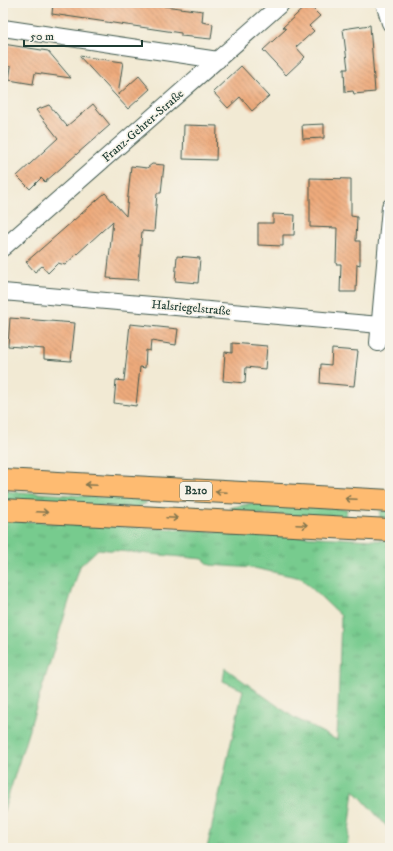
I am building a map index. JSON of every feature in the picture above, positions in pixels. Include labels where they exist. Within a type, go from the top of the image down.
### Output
[{"type":"main road","name":"B210","points":[[3,480],[390,501]]},
{"type":"main road","points":[[3,510],[390,530]]},
{"type":"street","name":"Franz-Gehrer-Straße","points":[[3,248],[282,3]]},
{"type":"street","points":[[384,3],[390,23]]},
{"type":"street","points":[[3,28],[218,60]]},
{"type":"street","points":[[378,343],[390,207]]},
{"type":"street","name":"Halsriegelstraße","points":[[3,292],[380,325]]},
{"type":"green space","points":[[3,491],[136,499],[147,503],[135,508],[3,501]]},
{"type":"green space","points":[[252,503],[347,509],[345,518],[257,514],[229,508]]},
{"type":"green space","points":[[380,511],[390,511],[390,520],[380,520]]},
{"type":"green space","points":[[3,520],[390,541],[390,830],[354,790],[347,848],[207,848],[243,690],[223,681],[225,668],[293,717],[337,740],[341,616],[301,578],[254,568],[210,565],[203,559],[98,549],[80,566],[3,813]]},
{"type":"building","points":[[53,3],[155,3],[164,4],[164,6],[203,11],[202,22],[213,24],[211,39],[181,36],[181,33],[52,14]]},
{"type":"building","points":[[308,4],[320,16],[309,26],[314,31],[296,47],[305,57],[286,75],[263,50],[286,29],[283,27]]},
{"type":"building","points":[[370,25],[375,92],[354,94],[353,91],[345,92],[344,69],[348,69],[343,29]]},
{"type":"building","points":[[3,44],[48,51],[71,78],[35,73],[33,84],[9,80],[11,67],[3,66]]},
{"type":"building","points":[[79,56],[123,62],[118,95],[139,76],[150,89],[128,109]]},
{"type":"building","points":[[241,66],[269,96],[252,111],[240,97],[228,108],[213,92]]},
{"type":"building","points":[[93,104],[110,125],[45,182],[41,178],[30,189],[17,176],[58,138],[36,110],[49,105],[67,126]]},
{"type":"building","points":[[324,124],[324,138],[303,139],[302,125]]},
{"type":"building","points":[[184,125],[217,126],[216,160],[183,159]]},
{"type":"building","points":[[152,164],[164,165],[161,193],[157,193],[154,232],[142,231],[138,280],[107,278],[113,221],[65,265],[58,263],[48,273],[42,266],[35,272],[26,262],[105,193],[126,216],[131,166],[147,168]]},
{"type":"building","points":[[310,178],[351,179],[351,216],[357,217],[356,241],[360,241],[360,265],[357,264],[356,292],[340,292],[341,264],[336,264],[337,228],[310,227]]},
{"type":"building","points":[[273,214],[295,215],[294,235],[283,235],[283,246],[258,245],[258,223],[273,223]]},
{"type":"building","points":[[177,256],[200,258],[198,283],[175,281]]},
{"type":"building","points":[[10,318],[75,323],[71,361],[44,359],[44,349],[8,346]]},
{"type":"building","points":[[130,324],[178,329],[176,345],[151,341],[150,351],[146,350],[145,368],[140,367],[136,406],[114,403],[116,380],[124,381]]},
{"type":"building","points":[[232,343],[267,346],[265,369],[246,367],[245,383],[223,381],[225,352],[232,353]]},
{"type":"building","points":[[332,349],[358,351],[354,386],[320,383],[321,364],[331,365]]}]
